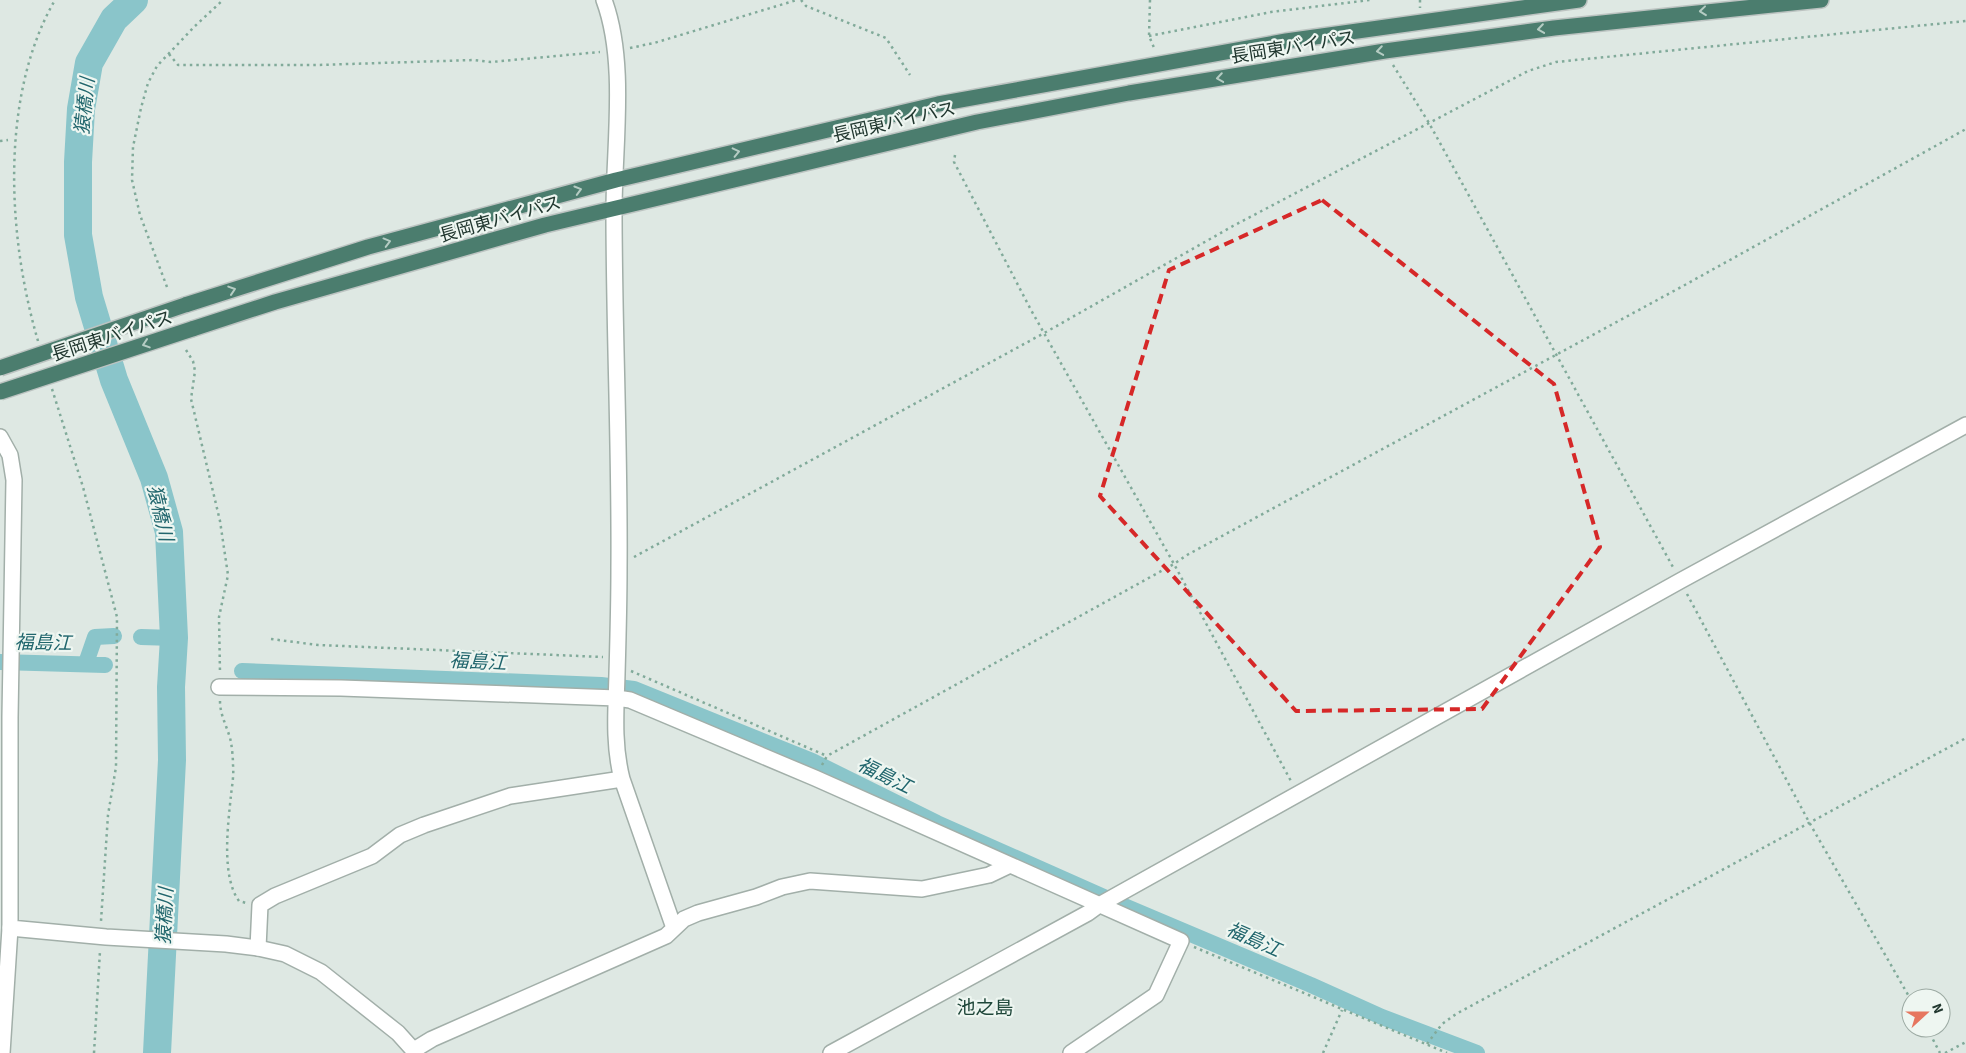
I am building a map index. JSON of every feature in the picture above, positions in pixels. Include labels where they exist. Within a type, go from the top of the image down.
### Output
[{"type":"highway","name":"長岡東バイパス","points":[[0,368],[185,305],[368,247],[616,180],[938,104],[1286,40],[1579,0]]},
{"type":"highway","name":"長岡東バイパス","points":[[0,392],[275,302],[545,225],[977,122],[1129,93],[1385,51],[1554,28],[1821,0]]},
{"type":"street","points":[[604,0],[608,10],[616,51],[616,180],[614,208],[619,566],[616,758],[674,928]]},
{"type":"street","points":[[832,1053],[1088,913],[1680,581],[1966,425]]},
{"type":"street","points":[[0,437],[10,455],[14,480],[10,672],[10,928],[2,1053]]},
{"type":"street","points":[[219,687],[341,688],[630,700],[815,778],[1181,941],[1156,995],[1071,1053]]},
{"type":"street","points":[[258,948],[260,905],[275,896],[372,856],[400,835],[510,796],[622,779]]},
{"type":"street","points":[[10,928],[226,944],[285,954],[321,972],[398,1033],[415,1051],[432,1039],[666,936],[684,919],[698,913],[756,897],[782,887],[810,881],[922,889],[989,875],[1010,865]]},
{"type":"path","points":[[27,54],[32,38],[55,0]]},
{"type":"path","points":[[167,287],[140,215],[132,180],[133,147],[145,91],[157,66],[195,26],[224,0]]},
{"type":"path","points":[[169,54],[178,65],[238,66],[456,60],[491,62],[616,51],[654,43],[799,0],[806,6],[886,38],[910,75]]},
{"type":"path","points":[[1150,0],[1148,36],[1162,64]]},
{"type":"path","points":[[1148,36],[1271,12],[1370,0]]},
{"type":"path","points":[[619,566],[1046,332],[1233,226],[1528,71],[1556,62],[1966,21]]},
{"type":"path","points":[[1385,51],[1428,123],[1556,354],[1809,822],[1904,988]]},
{"type":"path","points":[[271,639],[318,645],[614,658],[618,664],[826,757],[1196,550],[1683,286],[1966,129]]},
{"type":"path","points":[[0,140],[8,140],[10,132]]},
{"type":"path","points":[[955,155],[954,162],[1032,310],[1174,564],[1232,674],[1299,794]]},
{"type":"path","points":[[12,221],[38,344]]},
{"type":"path","points":[[186,350],[193,361],[195,371],[191,399],[220,521],[228,575],[219,617],[220,710],[231,741],[234,767],[228,818],[227,854],[233,893],[238,901],[260,905]]},
{"type":"path","points":[[51,388],[83,487],[117,617],[116,767],[108,815],[103,936],[94,1053]]},
{"type":"path","points":[[1427,1044],[1442,1024],[1456,1014],[1966,738]]},
{"type":"path","points":[[1181,941],[1447,1053]]},
{"type":"path","points":[[1323,1053],[1342,1010]]},
{"type":"path","points":[[1932,1038],[1940,1053]]},
{"type":"path","points":[[1945,1053],[1966,1042]]},
{"type":"highlighted area","points":[[1322,200],[1554,384],[1600,547],[1482,709],[1296,711],[1100,496],[1169,270]]},
{"type":"waterway","name":"猿橋川","points":[[134,0],[114,19],[89,63],[81,109],[78,162],[78,235],[89,297],[114,380],[154,478],[169,532],[174,638],[171,687],[172,760],[157,1053]]},
{"type":"waterway","name":"福島江","points":[[86,663],[95,637],[114,636]]},
{"type":"waterway","name":"福島江","points":[[141,637],[174,638]]},
{"type":"waterway","name":"福島江","points":[[0,662],[105,665]]},
{"type":"waterway","name":"福島江","points":[[242,671],[601,685],[634,689],[812,761],[937,823],[1122,905],[1382,1017],[1477,1053]]},
{"type":"district","name":"池之島","points":[[985,1007]]}]
